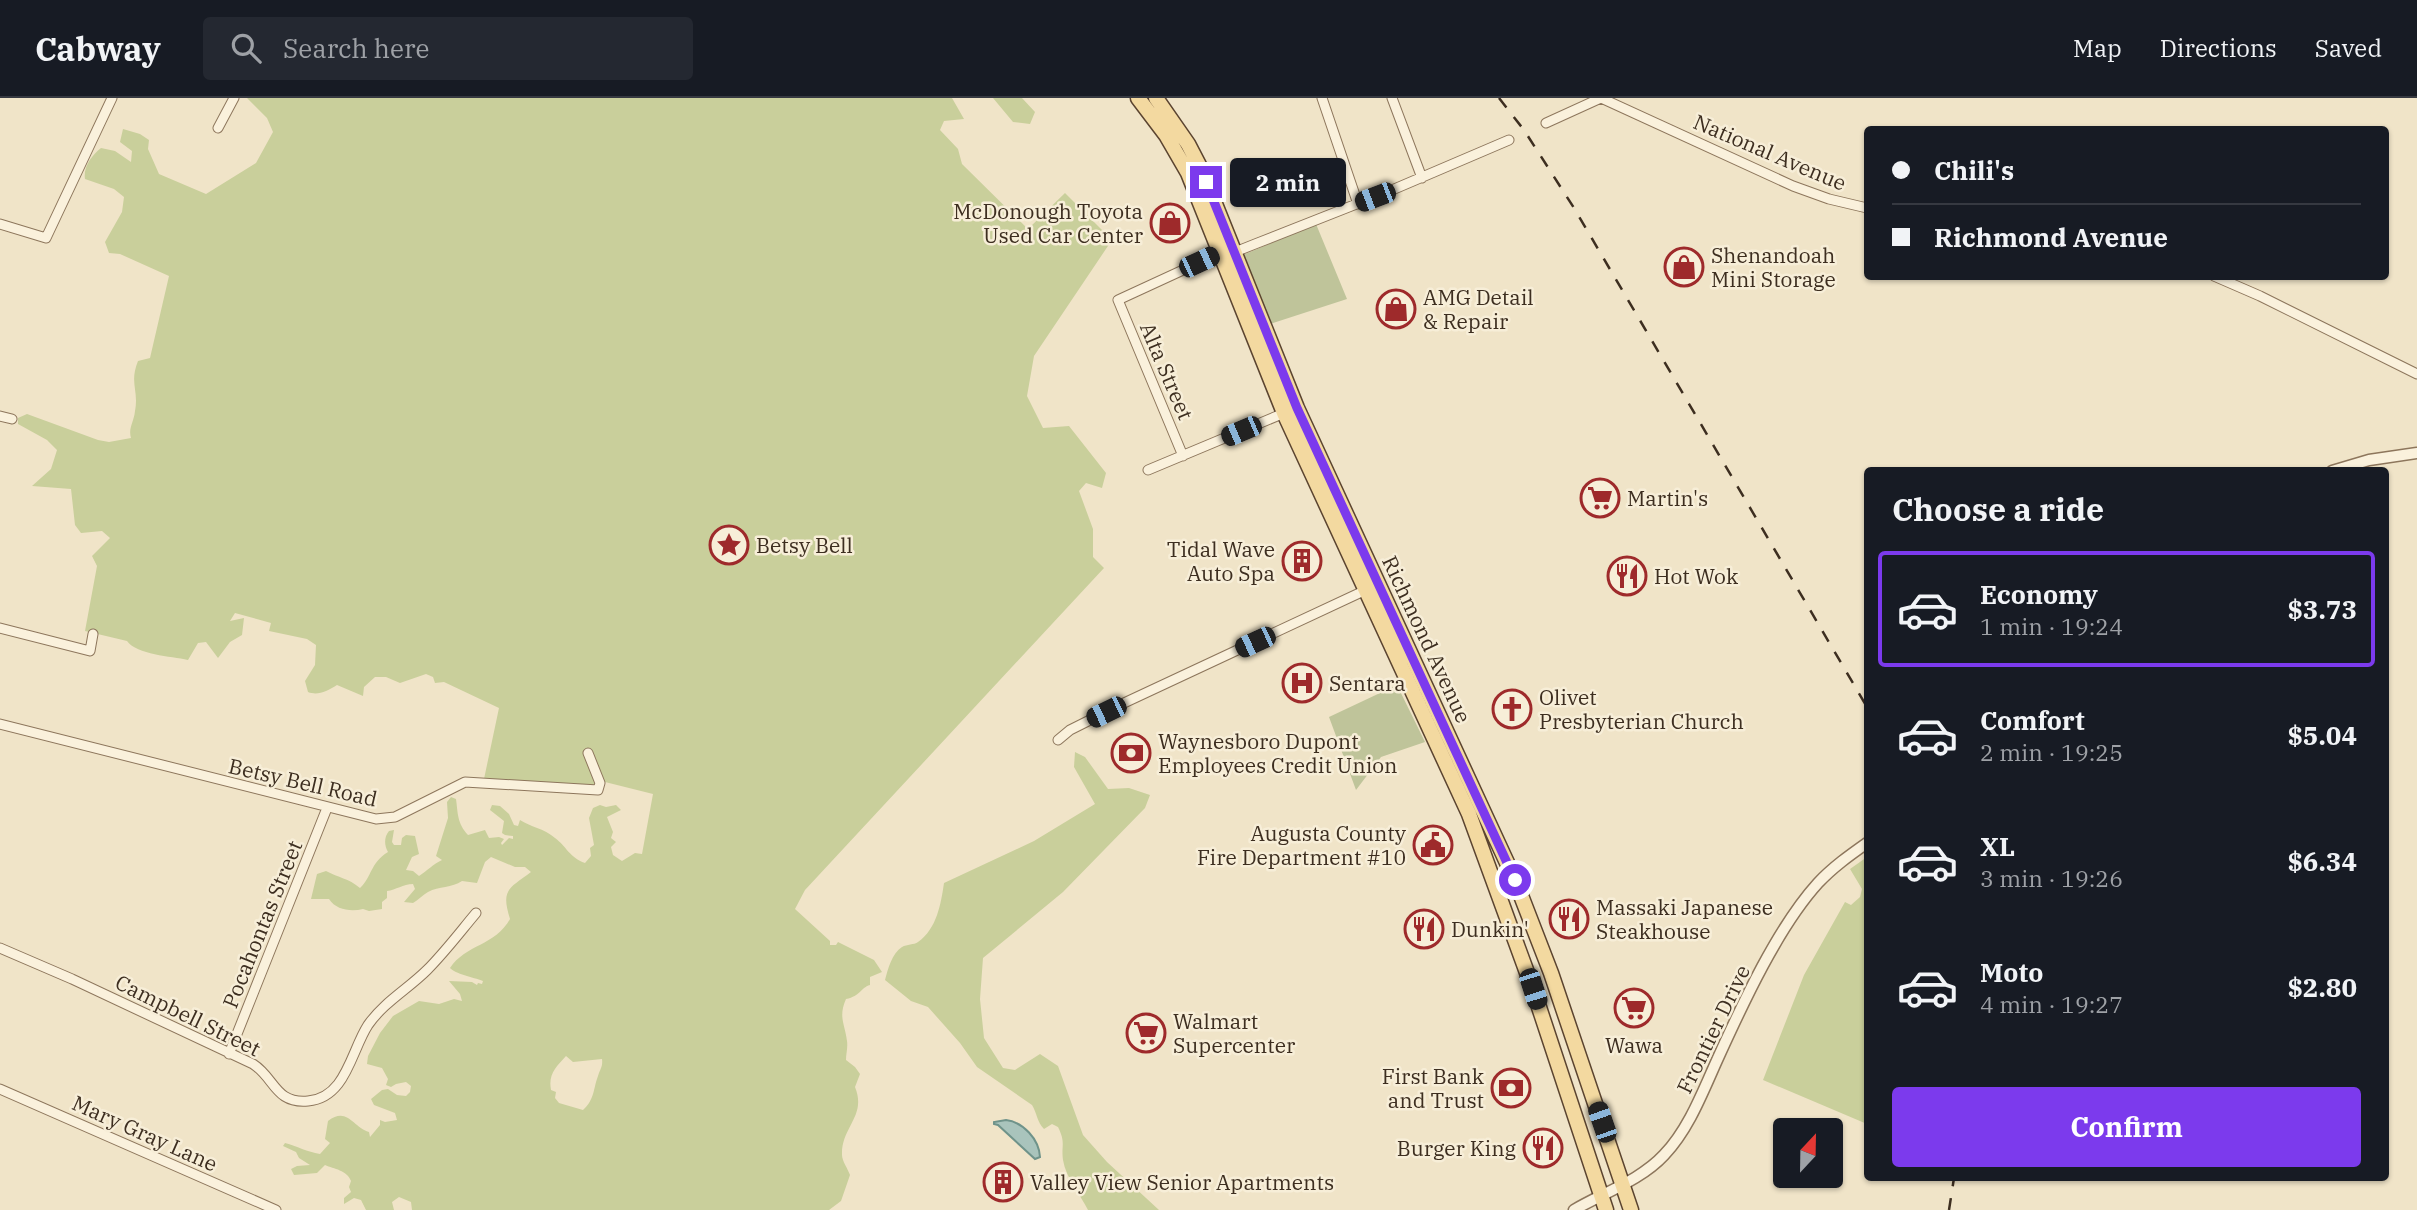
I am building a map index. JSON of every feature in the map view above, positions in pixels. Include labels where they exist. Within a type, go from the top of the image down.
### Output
[{"type":"main road","name":"Richmond Avenue","points":[[1138,98],[1178,155],[1227,252]]},
{"type":"main road","name":"Richmond Avenue","points":[[1156,98],[1192,151],[1227,252],[1291,411],[1373,589],[1496,839],[1534,928],[1631,1210]]},
{"type":"main road","name":"Richmond Avenue","points":[[1373,589],[1483,849],[1531,983],[1606,1210]]},
{"type":"street","points":[[0,224],[46,238],[111,98]]},
{"type":"street","points":[[218,128],[234,98]]},
{"type":"street","points":[[1322,98],[1358,204]]},
{"type":"street","points":[[1392,98],[1422,178]]},
{"type":"street","name":"National Avenue","points":[[1546,123],[1587,101],[1601,98],[1793,186],[1829,199],[1864,207]]},
{"type":"street","points":[[1227,252],[1358,204],[1509,140]]},
{"type":"street","name":"Alta Street","points":[[1183,456],[1118,300],[1227,252]]},
{"type":"street","points":[[2223,280],[2417,374]]},
{"type":"street","points":[[1148,470],[1291,411]]},
{"type":"street","points":[[0,416],[12,419]]},
{"type":"street","points":[[2345,467],[2369,460],[2417,453]]},
{"type":"street","points":[[1058,740],[1070,730],[1124,703],[1373,589]]},
{"type":"street","points":[[0,628],[90,651],[93,634]]},
{"type":"street","name":"Betsy Bell Road","points":[[0,724],[372,819],[395,817],[465,782],[595,791],[600,783],[588,753]]},
{"type":"street","name":"Pocahontas Street","points":[[229,1054],[327,808]]},
{"type":"street","name":"Frontier Drive","points":[[1574,1210],[1651,1167],[1675,1143],[1790,921],[1823,879],[1864,845]]},
{"type":"street","name":"Campbell Street","points":[[0,948],[258,1067],[275,1089],[289,1099],[309,1101],[325,1096],[335,1089],[356,1045],[374,1017],[425,972],[476,913]]},
{"type":"street","name":"Mary Gray Lane","points":[[0,1088],[276,1210]]},
{"type":"green space","points":[[247,98],[952,98],[964,119],[944,121],[940,130],[958,149],[962,164],[1028,229],[1065,193],[1112,240],[1034,356],[1027,396],[1043,428],[1069,426],[1106,473],[1102,488],[1086,483],[1079,491],[1093,529],[1093,557],[1104,568],[805,890],[795,909],[830,941],[830,945],[836,945],[838,942],[874,960],[882,972],[870,977],[870,985],[846,999],[844,1005],[842,1016],[847,1043],[846,1060],[860,1074],[855,1087],[858,1106],[843,1145],[842,1157],[850,1175],[841,1201],[829,1210],[412,1210],[411,1202],[399,1197],[392,1202],[394,1210],[366,1210],[361,1200],[354,1198],[344,1204],[344,1198],[351,1192],[351,1181],[347,1174],[340,1170],[325,1165],[317,1173],[294,1175],[291,1169],[310,1165],[299,1158],[296,1152],[283,1146],[285,1143],[320,1154],[330,1143],[325,1139],[328,1121],[335,1117],[350,1119],[369,1132],[370,1137],[380,1125],[380,1120],[397,1120],[395,1113],[374,1105],[371,1099],[382,1090],[388,1089],[397,1095],[406,1096],[411,1086],[406,1082],[391,1087],[386,1085],[388,1079],[382,1068],[367,1064],[368,1056],[380,1033],[393,1016],[419,1001],[439,1004],[454,999],[462,1001],[460,994],[449,981],[482,984],[483,981],[450,968],[464,954],[504,928],[510,919],[506,902],[508,891],[531,872],[525,867],[515,867],[491,857],[485,862],[477,883],[462,881],[428,892],[413,903],[404,902],[415,889],[413,884],[406,885],[387,891],[382,909],[369,911],[344,909],[329,899],[311,899],[317,874],[326,871],[360,888],[374,865],[388,852],[385,838],[389,831],[394,830],[394,845],[401,845],[402,838],[406,835],[415,836],[419,854],[412,857],[406,870],[419,876],[442,860],[436,856],[448,818],[447,802],[451,797],[456,799],[460,822],[468,835],[485,830],[489,838],[504,839],[502,845],[509,838],[513,839],[513,836],[502,833],[504,821],[490,810],[492,805],[500,806],[509,814],[514,825],[518,826],[520,820],[546,832],[585,863],[591,856],[590,848],[594,845],[589,818],[593,808],[616,805],[621,810],[607,817],[613,832],[611,838],[616,842],[611,847],[613,855],[622,861],[635,853],[642,854],[653,794],[601,781],[593,786],[484,779],[499,708],[444,682],[435,683],[433,677],[426,674],[400,683],[386,677],[375,677],[364,687],[363,696],[337,685],[319,693],[308,692],[305,681],[315,665],[316,645],[307,639],[269,631],[271,623],[235,613],[230,621],[244,618],[242,635],[230,642],[218,658],[206,642],[198,643],[188,660],[146,652],[127,641],[85,631],[97,566],[92,556],[110,538],[102,531],[81,533],[75,525],[71,489],[32,486],[51,469],[57,450],[47,440],[18,424],[18,418],[27,414],[109,442],[131,438],[136,404],[135,369],[138,361],[150,358],[169,276],[120,254],[109,253],[105,242],[122,212],[124,197],[114,189],[85,179],[87,166],[101,148],[115,151],[131,162],[132,151],[120,142],[123,129],[149,140],[148,149],[159,174],[206,194],[256,163],[273,132],[267,118]],"holes":[[[566,1056],[573,1062],[602,1059],[592,1098],[583,1110],[559,1103],[555,1098],[556,1092],[551,1090],[551,1079],[556,1067]]]},
{"type":"green space","points":[[993,98],[1022,98],[1035,112],[1030,124],[1013,122]]},
{"type":"green space","points":[[1316,224],[1347,299],[1270,324],[1243,255]]},
{"type":"green space","points":[[1397,685],[1425,742],[1381,757],[1356,790],[1329,717]]},
{"type":"green space","points":[[1075,752],[1085,757],[1108,789],[1129,788],[1150,795],[1145,808],[1063,892],[983,958],[980,999],[984,1038],[1003,1068],[1015,1070],[1040,1054],[1058,1066],[1083,1135],[1107,1162],[1159,1210],[1088,1210],[1065,1167],[1063,1141],[1058,1127],[1052,1124],[1044,1129],[1032,1105],[977,1067],[928,1007],[911,1001],[885,980],[896,953],[904,946],[918,942],[930,930],[937,915],[944,883],[1034,841],[1095,804],[1074,767]]},
{"type":"green space","points":[[1864,859],[1864,1123],[1763,1080],[1804,975],[1845,902],[1851,905],[1860,897],[1862,889],[1850,869]]},
{"type":"water","points":[[1006,1120],[1029,1132],[1037,1144],[1040,1157],[1035,1159],[994,1124]]},
{"type":"railway","points":[[1499,98],[1524,130],[1574,208],[1864,702]]},
{"type":"railway","points":[[1949,1210],[1954,1181]]},
{"type":"place","name":"McDonough Toyota Used Car Center","points":[[1170,223]]},
{"type":"place","name":"Shenandoah Mini Storage","points":[[1684,267]]},
{"type":"place","name":"AMG Detail & Repair","points":[[1396,309]]},
{"type":"place","name":"Martin's","points":[[1600,498]]},
{"type":"place","name":"Betsy Bell","points":[[729,545]]},
{"type":"place","name":"Tidal Wave Auto Spa","points":[[1302,561]]},
{"type":"place","name":"Hot Wok","points":[[1627,576]]},
{"type":"place","name":"Sentara","points":[[1302,683]]},
{"type":"place","name":"Olivet Presbyterian Church","points":[[1512,709]]},
{"type":"place","name":"Waynesboro Dupont Employees Credit Union","points":[[1131,753]]},
{"type":"place","name":"Augusta County Fire Department #10","points":[[1433,845]]},
{"type":"place","name":"Massaki Japanese Steakhouse","points":[[1569,919]]},
{"type":"place","name":"Dunkin'","points":[[1424,929]]},
{"type":"place","name":"Wawa","points":[[1634,1008]]},
{"type":"place","name":"Walmart Supercenter","points":[[1146,1033]]},
{"type":"place","name":"First Bank and Trust","points":[[1511,1088]]},
{"type":"place","name":"Burger King","points":[[1543,1148]]},
{"type":"place","name":"Valley View Senior Apartments","points":[[1003,1182]]},
{"type":"route","points":[[1206,182],[1297,408],[1515,880]]}]
